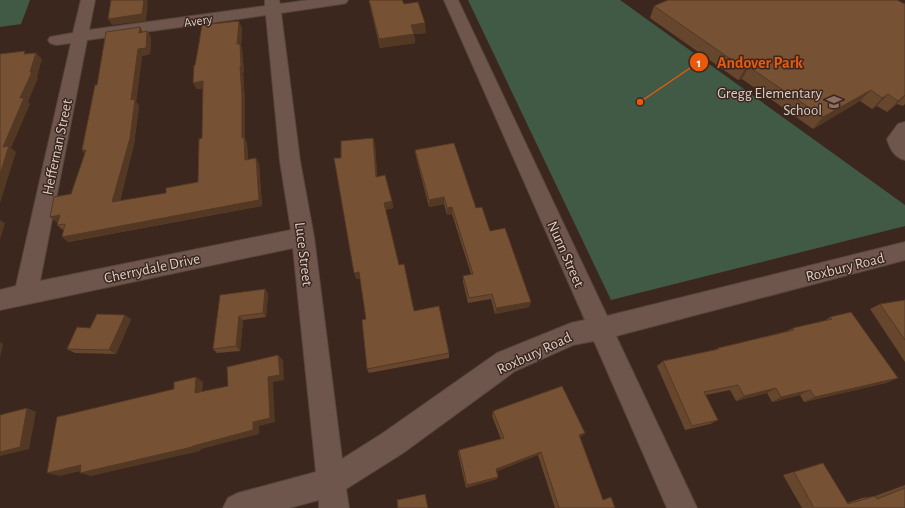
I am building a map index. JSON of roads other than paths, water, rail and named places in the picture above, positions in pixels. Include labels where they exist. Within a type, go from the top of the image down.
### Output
[{"type":"street","name":"Heffernan Street","points":[[26,295],[88,0]]},
{"type":"street","name":"Avery","points":[[56,40],[273,5],[341,0]]},
{"type":"street","name":"Nunn Street","points":[[451,0],[682,508]]},
{"type":"street","name":"Luce Street","points":[[273,5],[290,161],[303,236],[334,508]]},
{"type":"street","points":[[905,129],[896,139],[899,147],[905,153]]},
{"type":"street","name":"Cherrydale Drive","points":[[0,300],[303,236]]},
{"type":"street","name":"Roxbury Road","points":[[238,508],[331,482],[393,442],[506,362],[571,334],[600,330],[905,251]]},
{"type":"place","name":"Andover Park","points":[[640,102]]},
{"type":"place","name":"Gregg Elementary School","points":[[834,102]]}]
